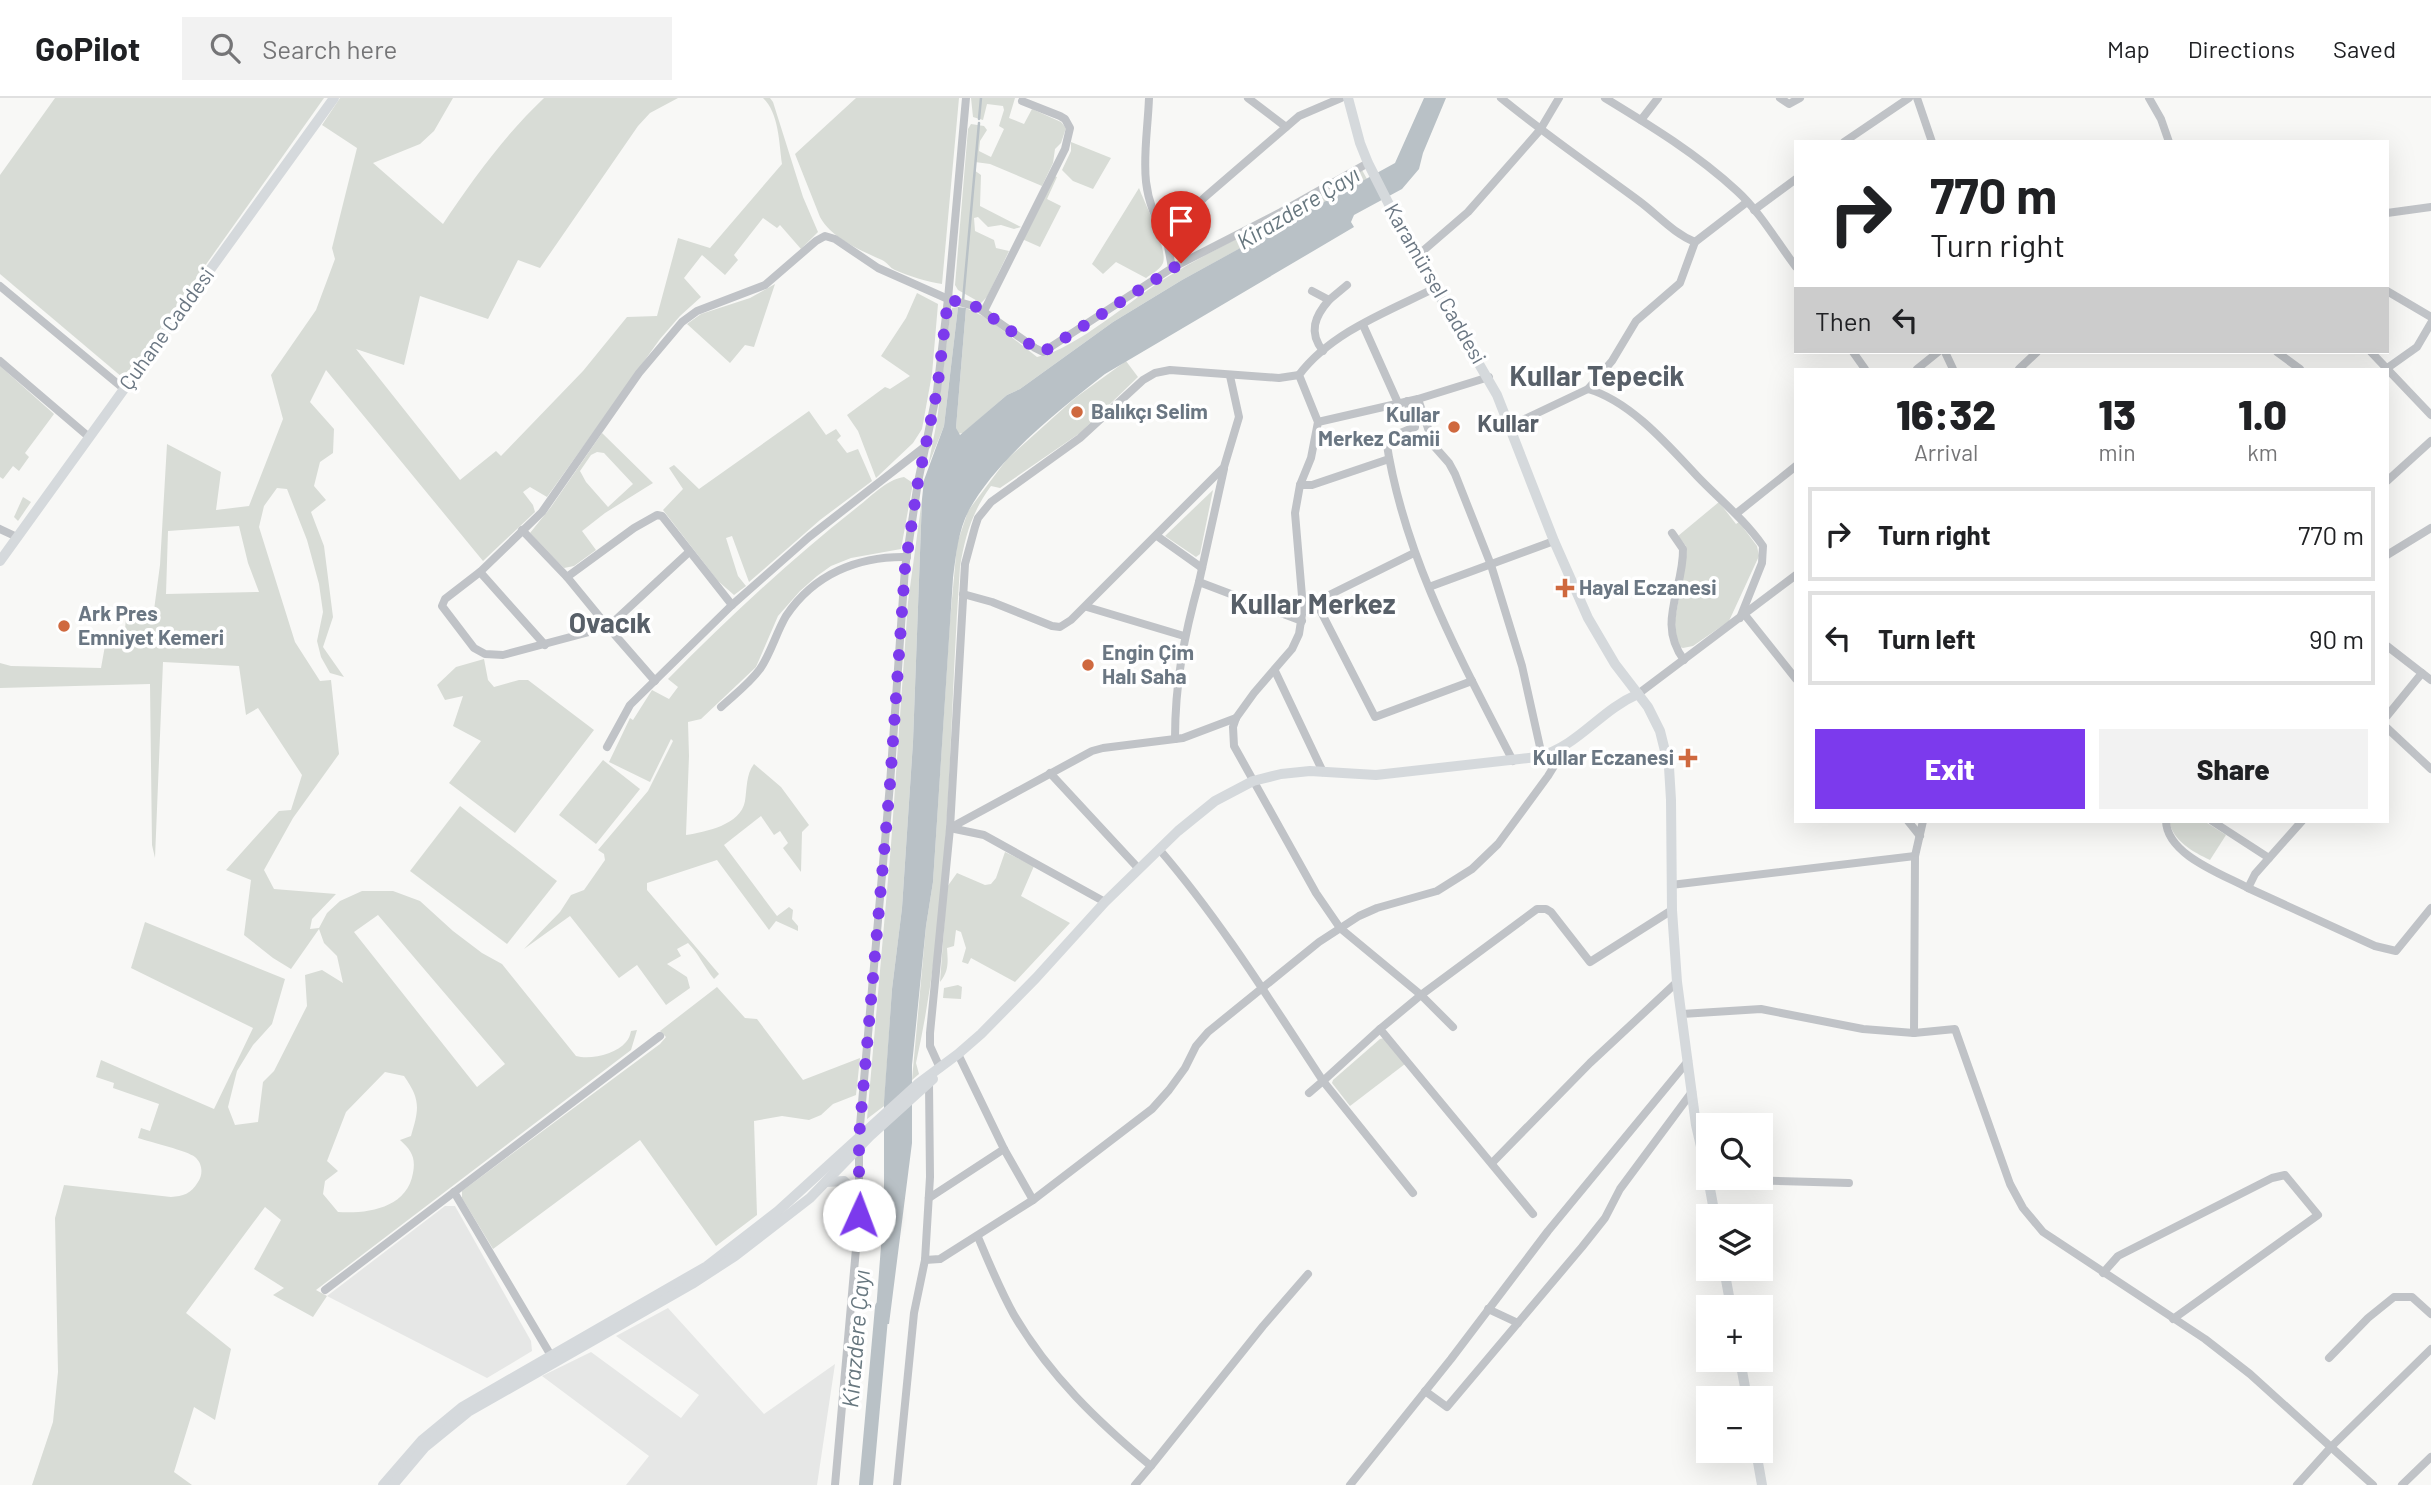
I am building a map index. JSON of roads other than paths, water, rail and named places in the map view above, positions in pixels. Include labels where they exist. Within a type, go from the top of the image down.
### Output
[{"type":"main road","name":"Çuhane Caddesi","points":[[0,561],[334,98]]},
{"type":"main road","name":"Karamürsel Caddesi","points":[[1348,98],[1368,163],[1417,256],[1489,377],[1554,541],[1594,629],[1615,664],[1648,706],[1660,731],[1669,766],[1671,886],[1677,982],[1696,1125]]},
{"type":"main road","points":[[393,1485],[425,1447],[454,1422],[553,1358],[715,1261],[806,1187],[958,1054],[1008,1007],[1105,902],[1159,849],[1226,794],[1253,781],[1281,774],[1323,772],[1376,775],[1542,756],[1570,744],[1613,706],[1638,694]]},
{"type":"main road","points":[[383,1485],[415,1447],[446,1419],[481,1395],[722,1266],[827,1182],[864,1137]]},
{"type":"main road","points":[[827,1182],[845,1181],[859,1196]]},
{"type":"main road","points":[[1758,1463],[1762,1485]]},
{"type":"street","points":[[835,1485],[907,557],[951,300],[966,98]]},
{"type":"street","points":[[1149,98],[1144,179],[1156,219],[1166,235],[1172,268]]},
{"type":"street","points":[[1248,98],[1286,127]]},
{"type":"street","points":[[1166,235],[1205,197],[1303,113],[1341,98]]},
{"type":"street","points":[[1501,98],[1540,130],[1645,205],[1679,234],[1695,242]]},
{"type":"street","points":[[1417,256],[1468,212],[1540,130],[1559,98]]},
{"type":"street","points":[[1605,98],[1692,154],[1738,192],[1794,264]]},
{"type":"street","points":[[1641,120],[1658,98]]},
{"type":"street","points":[[1780,98],[1789,104],[1800,98]]},
{"type":"street","points":[[1847,140],[1909,98]]},
{"type":"street","points":[[1917,98],[1931,140]]},
{"type":"street","points":[[2149,98],[2161,119],[2168,140]]},
{"type":"street","points":[[984,311],[1065,149],[1070,128],[1060,116],[1022,101]]},
{"type":"street","points":[[689,552],[608,627],[497,656],[474,648],[442,606],[445,599],[480,572],[542,512],[639,373],[682,322],[697,311],[765,285],[822,237],[831,236],[878,268],[951,300],[969,303],[1043,352],[1172,268],[1281,212],[1368,163]]},
{"type":"street","points":[[1754,210],[1794,180]]},
{"type":"street","points":[[1510,426],[1588,389],[1612,361],[1636,321],[1680,283],[1695,242],[1747,202]]},
{"type":"street","points":[[2389,213],[2431,206]]},
{"type":"street","points":[[1323,351],[1315,339],[1314,326],[1321,309],[1347,285]]},
{"type":"street","points":[[0,286],[124,389]]},
{"type":"street","points":[[940,1068],[929,1040],[950,828],[962,594],[965,564],[978,518],[990,502],[1080,438],[1148,376],[1170,370],[1279,378],[1299,375],[1308,363],[1323,351],[1363,325],[1436,288]]},
{"type":"street","points":[[1312,291],[1329,300]]},
{"type":"street","points":[[2389,292],[2431,317]]},
{"type":"street","points":[[2388,368],[2417,347],[2431,323]]},
{"type":"street","points":[[1363,325],[1415,427],[1386,439],[1414,554],[1472,681],[1513,761]]},
{"type":"street","points":[[1918,368],[1936,354]]},
{"type":"street","points":[[2020,368],[2035,354]]},
{"type":"street","points":[[2280,354],[2299,368]]},
{"type":"street","points":[[2373,354],[2386,368]]},
{"type":"street","points":[[0,361],[89,437]]},
{"type":"street","points":[[2389,371],[2430,412]]},
{"type":"street","points":[[1299,375],[1318,422],[1295,513],[1302,621],[1292,649],[1236,718],[1233,727],[1234,746],[1316,893],[1340,928],[1421,995],[1453,1027]]},
{"type":"street","points":[[1175,739],[1177,680],[1184,636],[1199,582],[1224,467],[1239,417],[1230,376]]},
{"type":"street","points":[[1318,422],[1418,399],[1489,377]]},
{"type":"street","points":[[1588,389],[1610,398],[1662,439],[1737,513],[1763,546],[1762,563],[1743,616]]},
{"type":"street","points":[[1418,399],[1434,446],[1455,474],[1491,565],[1522,666],[1542,756]]},
{"type":"street","points":[[2389,479],[2431,441]]},
{"type":"street","points":[[607,747],[630,705],[732,606],[809,537],[927,445]]},
{"type":"street","points":[[1300,485],[1312,485],[1389,459]]},
{"type":"street","points":[[962,594],[992,602],[1056,627],[1071,620],[1087,607],[1224,467]]},
{"type":"street","points":[[1737,513],[1794,468]]},
{"type":"street","points":[[567,577],[634,528],[657,515],[662,516],[732,606]]},
{"type":"street","points":[[2389,551],[2431,528]]},
{"type":"street","points":[[0,529],[17,537]]},
{"type":"street","points":[[522,530],[567,577],[655,681]]},
{"type":"street","points":[[1672,533],[1683,549],[1671,624],[1674,645],[1684,660]]},
{"type":"street","points":[[1157,536],[1202,568]]},
{"type":"street","points":[[1429,587],[1554,541]]},
{"type":"street","points":[[1303,608],[1414,554]]},
{"type":"street","points":[[721,707],[757,673],[785,618],[821,579],[854,563],[907,557]]},
{"type":"street","points":[[480,572],[545,645]]},
{"type":"street","points":[[1638,694],[1794,577]]},
{"type":"street","points":[[1199,582],[1302,621]]},
{"type":"street","points":[[1316,602],[1375,717],[1472,681]]},
{"type":"street","points":[[1087,607],[1184,636]]},
{"type":"street","points":[[1743,616],[1794,677]]},
{"type":"street","points":[[2389,648],[2431,680]]},
{"type":"street","points":[[1275,671],[1323,772]]},
{"type":"street","points":[[2389,714],[2422,673]]},
{"type":"street","points":[[950,828],[1080,756],[1103,748],[1175,739],[1236,718]]},
{"type":"street","points":[[2389,730],[2431,769]]},
{"type":"street","points":[[925,1260],[940,1259],[978,1237],[1033,1200],[1152,1109],[1177,1079],[1201,1039],[1226,1015],[1340,928],[1377,908],[1437,891],[1477,865],[1497,844],[1555,766],[1555,752]]},
{"type":"street","points":[[1050,773],[1139,869]]},
{"type":"street","points":[[1910,823],[1920,836]]},
{"type":"street","points":[[1914,1033],[1915,856],[1923,823]]},
{"type":"street","points":[[2166,823],[2169,837],[2183,853],[2248,888],[2375,946],[2396,951],[2431,908]]},
{"type":"street","points":[[2216,823],[2269,858]]},
{"type":"street","points":[[2248,888],[2255,874],[2300,823]]},
{"type":"street","points":[[950,828],[984,835],[1105,902]]},
{"type":"street","points":[[1159,849],[1191,887],[1262,987],[1322,1081],[1413,1193]]},
{"type":"street","points":[[1671,886],[1915,856]]},
{"type":"street","points":[[1309,1093],[1421,995],[1539,908],[1546,909],[1557,919],[1590,962],[1672,911]]},
{"type":"street","points":[[1492,1163],[1590,1063],[1677,982]]},
{"type":"street","points":[[1682,1014],[1761,1009],[1863,1029],[1914,1033],[1955,1029],[2010,1184],[2023,1208],[2043,1232],[2206,1339],[2250,1374],[2373,1485]]},
{"type":"street","points":[[1380,1029],[1533,1214]]},
{"type":"street","points":[[326,1290],[660,1036]]},
{"type":"street","points":[[958,1054],[1004,1149],[1033,1200]]},
{"type":"street","points":[[1350,1485],[1548,1231],[1688,1061]]},
{"type":"street","points":[[897,1485],[914,1312],[925,1260],[929,1198],[931,1136],[922,1086]]},
{"type":"street","points":[[1425,1391],[1447,1407],[1597,1228],[1620,1189],[1692,1092]]},
{"type":"street","points":[[929,1198],[1004,1149]]},
{"type":"street","points":[[2102,1273],[2118,1256],[2272,1178],[2285,1175],[2318,1215],[2173,1319]]},
{"type":"street","points":[[1773,1180],[1849,1182]]},
{"type":"street","points":[[454,1192],[553,1358]]},
{"type":"street","points":[[978,1237],[1013,1312],[1042,1356],[1088,1411],[1151,1466]]},
{"type":"street","points":[[1135,1485],[1308,1274]]},
{"type":"street","points":[[2329,1359],[2368,1318],[2394,1297],[2412,1297],[2431,1314]]},
{"type":"street","points":[[1488,1309],[1518,1323]]},
{"type":"street","points":[[2297,1485],[2431,1349]]},
{"type":"street","points":[[2402,1485],[2431,1457]]},
{"type":"waterway","points":[[979,119],[981,98]]},
{"type":"waterway","points":[[963,301],[979,123]]},
{"type":"waterway","name":"Kirazdere Çayı","points":[[866,1485],[882,1307]]},
{"type":"place","name":"Balıkçı Selim","points":[[1077,412]]},
{"type":"place","name":"Kullar Merkez Camii","points":[[1454,427]]},
{"type":"place","name":"Hayal Eczanesi","points":[[1565,588]]},
{"type":"place","name":"Ark Pres Emniyet Kemeri","points":[[64,626]]},
{"type":"place","name":"Engin Çim Halı Saha","points":[[1088,665]]},
{"type":"place","name":"Kullar Eczanesi","points":[[1688,758]]},
{"type":"district","name":"Kullar Tepecik","points":[[1597,376]]},
{"type":"district","name":"Kullar","points":[[1508,424]]},
{"type":"district","name":"Kullar Merkez","points":[[1313,604]]},
{"type":"district","name":"Ovacık","points":[[610,623]]}]
